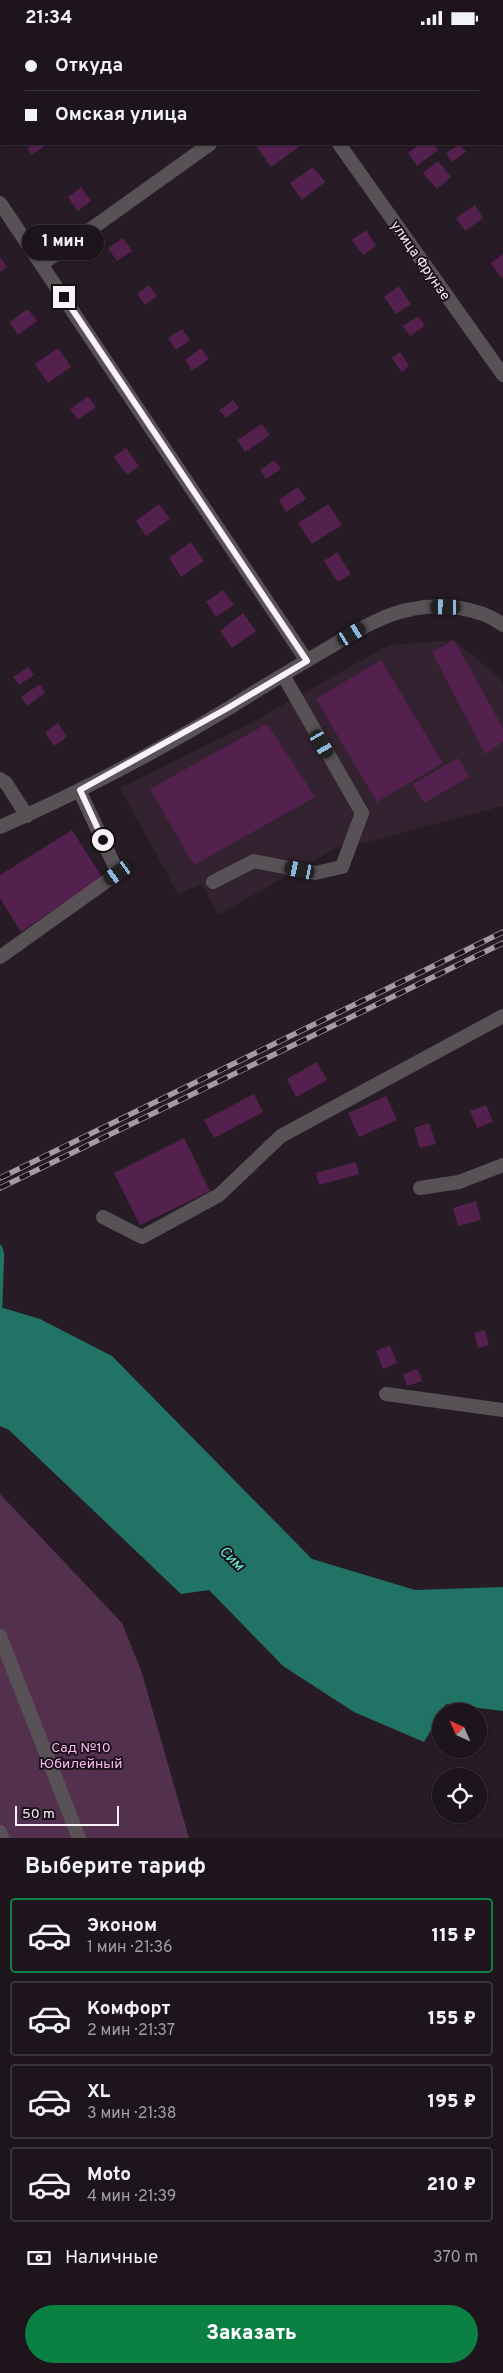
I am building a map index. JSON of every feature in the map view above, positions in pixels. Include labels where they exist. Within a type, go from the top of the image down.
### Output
[{"type":"street","points":[[42,264],[209,145]]},
{"type":"street","name":"улица Фрунзе","points":[[339,145],[503,375]]},
{"type":"street","points":[[0,203],[307,661]]},
{"type":"street","points":[[0,827],[80,790],[226,709],[368,625],[411,609],[458,608],[494,618],[503,625]]},
{"type":"street","points":[[213,882],[254,861],[315,873],[342,867],[362,813],[283,675]]},
{"type":"street","points":[[0,779],[6,783],[27,815]]},
{"type":"street","points":[[0,957],[118,873],[80,790]]},
{"type":"street","points":[[103,1217],[142,1237],[219,1195],[280,1136],[503,1016]]},
{"type":"street","points":[[420,1188],[459,1182],[503,1165]]},
{"type":"street","points":[[386,1394],[503,1410]]},
{"type":"street","points":[[0,1636],[79,1838]]},
{"type":"street","points":[[0,1832],[2,1838]]},
{"type":"shaded area","points":[[454,640],[501,679],[503,686],[503,806],[360,844],[345,843],[218,915],[202,884],[178,894],[120,788],[249,724],[389,645]]},
{"type":"green space","name":"Сад №10 Юбилейный","points":[[0,1494],[122,1623],[142,1673],[189,1838],[0,1838]]},
{"type":"water","name":"Сим","points":[[0,1307],[40,1319],[112,1356],[312,1559],[415,1590],[503,1587],[503,1711],[488,1709],[488,1703],[432,1703],[432,1728],[424,1742],[354,1712],[283,1666],[209,1590],[181,1594],[9,1430],[0,1426]]},
{"type":"building","points":[[32,145],[46,145],[32,155],[27,148]]},
{"type":"building","points":[[297,145],[299,147],[271,167],[256,146]]},
{"type":"building","points":[[419,145],[434,145],[438,150],[417,166],[408,153]]},
{"type":"building","points":[[458,145],[461,145],[466,152],[452,162],[446,153]]},
{"type":"building","points":[[438,161],[451,177],[437,189],[423,173]]},
{"type":"building","points":[[313,167],[325,182],[302,200],[290,183]]},
{"type":"building","points":[[81,187],[91,201],[78,211],[68,197]]},
{"type":"building","points":[[475,205],[483,218],[465,231],[456,218]]},
{"type":"building","points":[[366,230],[376,246],[363,255],[352,240]]},
{"type":"building","points":[[123,238],[132,251],[117,261],[108,248]]},
{"type":"building","points":[[503,254],[503,277],[501,278],[491,263]]},
{"type":"building","points":[[0,257],[7,267],[0,272]]},
{"type":"building","points":[[149,285],[157,296],[145,305],[137,294]]},
{"type":"building","points":[[399,286],[411,304],[396,314],[384,297]]},
{"type":"building","points":[[28,309],[37,321],[18,335],[9,322]]},
{"type":"building","points":[[418,316],[425,326],[410,336],[403,326]]},
{"type":"building","points":[[182,329],[190,340],[176,350],[168,338]]},
{"type":"building","points":[[58,348],[71,367],[48,383],[35,364]]},
{"type":"building","points":[[201,348],[209,359],[192,371],[185,360]]},
{"type":"building","points":[[400,352],[409,366],[402,372],[392,358]]},
{"type":"building","points":[[88,396],[96,407],[78,420],[70,409]]},
{"type":"building","points":[[233,400],[239,408],[226,418],[219,410]]},
{"type":"building","points":[[262,424],[270,435],[245,452],[237,440]]},
{"type":"building","points":[[126,448],[139,466],[127,475],[114,457]]},
{"type":"building","points":[[274,460],[281,469],[266,479],[260,470]]},
{"type":"building","points":[[298,487],[306,499],[286,512],[279,500]]},
{"type":"building","points":[[159,504],[170,519],[146,536],[136,521]]},
{"type":"building","points":[[328,504],[342,525],[312,544],[298,523]]},
{"type":"building","points":[[191,542],[204,561],[181,577],[169,558]]},
{"type":"building","points":[[337,552],[351,574],[338,582],[324,561]]},
{"type":"building","points":[[223,590],[234,605],[216,617],[206,602]]},
{"type":"building","points":[[243,613],[256,631],[232,648],[220,631]]},
{"type":"building","points":[[454,640],[503,728],[503,742],[485,754],[432,652]]},
{"type":"building","points":[[381,660],[443,763],[377,802],[316,699]]},
{"type":"building","points":[[28,667],[34,675],[19,685],[13,677]]},
{"type":"building","points":[[40,684],[45,693],[27,706],[21,697]]},
{"type":"building","points":[[58,723],[67,737],[54,746],[45,732]]},
{"type":"building","points":[[267,724],[315,797],[194,865],[150,789]]},
{"type":"building","points":[[458,758],[469,777],[424,803],[413,784]]},
{"type":"building","points":[[72,830],[102,877],[21,932],[0,898],[0,875]]},
{"type":"building","points":[[317,1062],[327,1080],[296,1097],[287,1079]]},
{"type":"building","points":[[254,1094],[263,1112],[214,1138],[204,1120]]},
{"type":"building","points":[[386,1096],[397,1120],[359,1137],[348,1113]]},
{"type":"building","points":[[486,1105],[493,1122],[477,1128],[470,1111]]},
{"type":"building","points":[[429,1123],[436,1144],[420,1148],[414,1128]]},
{"type":"building","points":[[184,1138],[210,1191],[140,1225],[114,1173]]},
{"type":"building","points":[[356,1162],[359,1174],[319,1185],[316,1173]]},
{"type":"building","points":[[476,1201],[481,1220],[458,1226],[453,1208]]},
{"type":"building","points":[[485,1330],[489,1345],[478,1348],[474,1333]]},
{"type":"building","points":[[390,1345],[397,1363],[383,1369],[376,1351]]},
{"type":"building","points":[[418,1369],[422,1381],[407,1386],[403,1374]]},
{"type":"waterway","points":[[0,1247],[2,1254],[0,1309]]},
{"type":"railway","points":[[0,1178],[503,932]]},
{"type":"railway","points":[[0,1188],[503,943]]},
{"type":"route","points":[[64,297],[307,661],[226,709],[80,790],[103,840]]}]
